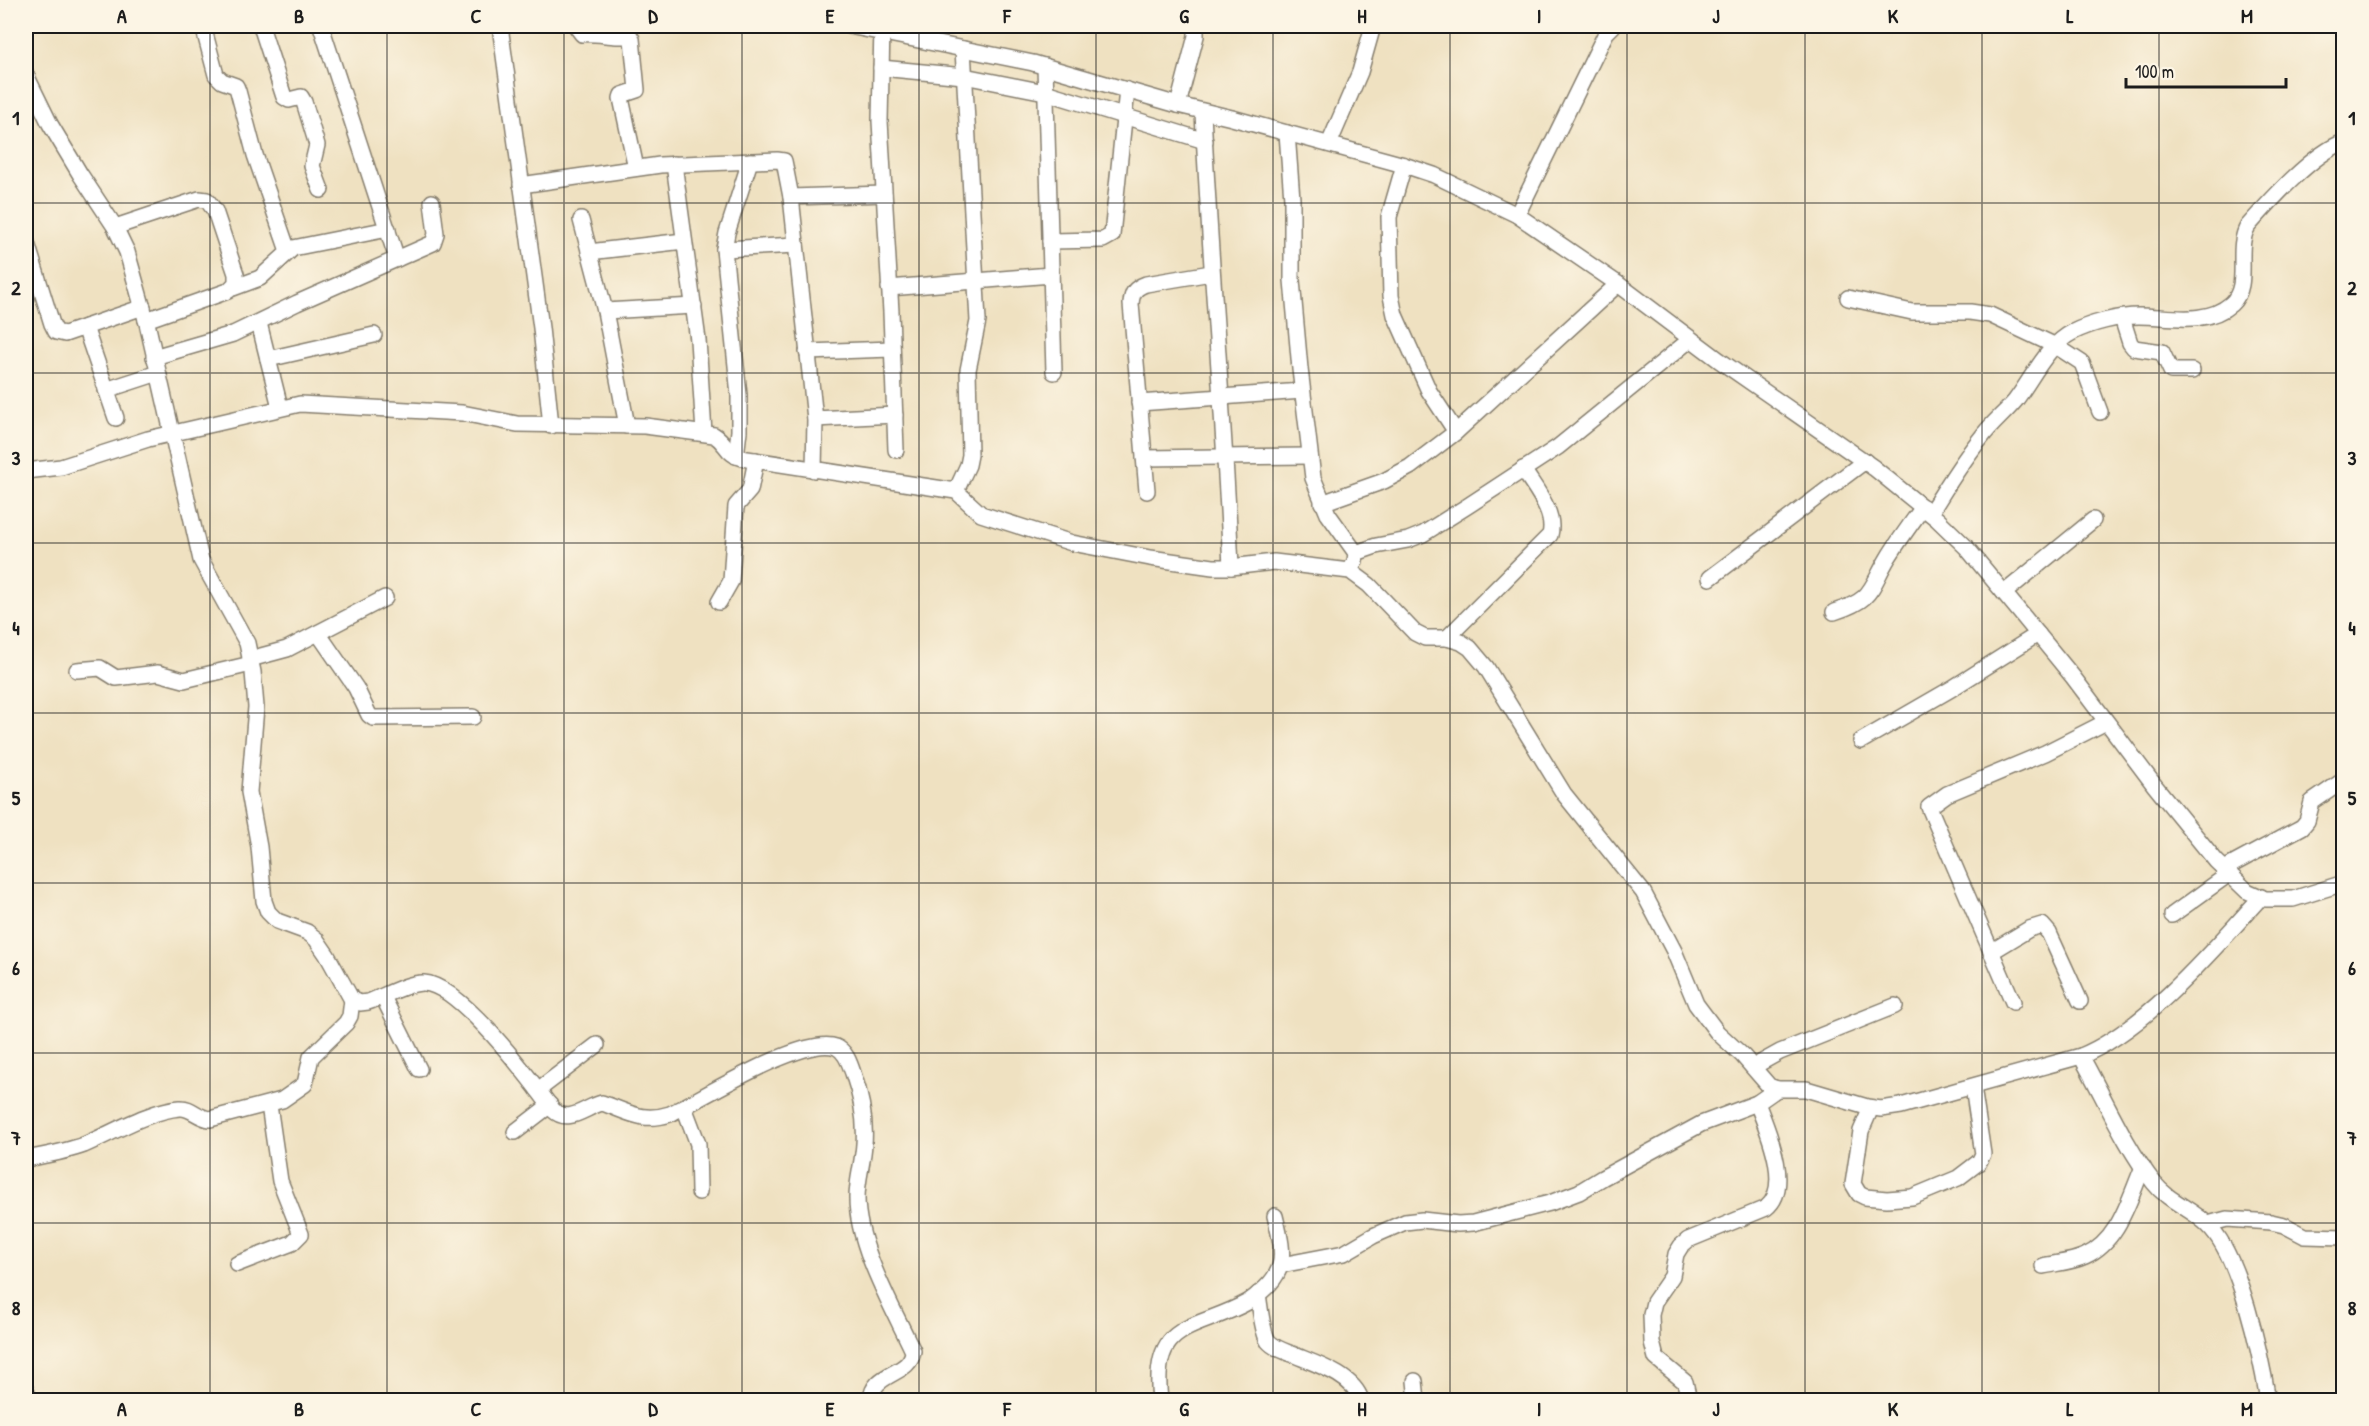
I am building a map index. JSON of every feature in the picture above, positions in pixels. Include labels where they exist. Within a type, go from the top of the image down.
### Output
[{"type":"street","points":[[203,26],[216,75],[222,81],[236,86],[238,91],[258,166],[288,251]]},
{"type":"street","points":[[261,26],[283,96],[289,100],[301,97],[304,102],[317,145],[312,166],[321,190]]},
{"type":"street","points":[[321,26],[398,259]]},
{"type":"street","points":[[500,26],[541,328],[550,426]]},
{"type":"street","points":[[576,26],[582,34],[594,33],[610,37],[630,36],[632,39],[637,90],[622,95],[621,98],[636,168]]},
{"type":"street","points":[[849,26],[883,29],[1045,66],[1203,112],[1404,165],[1434,176],[1517,215],[1618,284],[1691,339],[1865,461],[1926,510],[1966,548],[2004,593],[2155,786],[2227,872],[2247,891],[2278,900],[2293,899],[2343,884]]},
{"type":"street","points":[[1178,105],[1196,36],[1196,26]]},
{"type":"street","points":[[1329,144],[1360,72],[1373,26]]},
{"type":"street","points":[[1517,215],[1612,26]]},
{"type":"street","points":[[883,29],[880,121],[896,450]]},
{"type":"street","points":[[956,491],[970,455],[968,370],[978,321],[963,49]]},
{"type":"street","points":[[1045,66],[1054,372]]},
{"type":"street","points":[[880,68],[964,76],[1045,92],[1205,141]]},
{"type":"street","points":[[26,75],[80,174],[115,227],[127,252],[144,313],[201,560],[247,643],[256,707],[249,792],[259,847],[264,901],[268,912],[277,921],[307,932],[316,939],[352,1000],[350,1016],[346,1023],[311,1057],[305,1084],[282,1100],[210,1119],[201,1118],[189,1109],[179,1108],[145,1118],[68,1151],[26,1159]]},
{"type":"street","points":[[1050,241],[1103,240],[1112,235],[1127,90]]},
{"type":"street","points":[[1203,112],[1211,273],[1226,458],[1231,567]]},
{"type":"street","points":[[1287,133],[1292,199],[1292,280],[1313,478],[1322,503],[1356,553],[1350,571]]},
{"type":"street","points":[[1834,612],[1858,604],[1869,594],[1889,557],[1980,438],[2012,404],[2056,346],[2072,333],[2122,318],[2137,316],[2198,318],[2219,312],[2232,303],[2240,290],[2243,234],[2247,226],[2313,162],[2343,141]]},
{"type":"street","points":[[736,456],[739,395],[724,249],[750,161]]},
{"type":"street","points":[[521,185],[674,164],[784,161],[791,197],[815,419],[814,470]]},
{"type":"street","points":[[674,164],[698,340],[704,432]]},
{"type":"street","points":[[1404,165],[1389,217],[1391,296],[1395,315],[1429,391],[1456,432]]},
{"type":"street","points":[[791,197],[884,194]]},
{"type":"street","points":[[115,227],[199,199],[207,200],[215,211],[236,274],[237,279],[233,288]]},
{"type":"street","points":[[154,357],[233,334],[398,259],[436,239],[432,202]]},
{"type":"street","points":[[581,220],[604,311],[627,426]]},
{"type":"street","points":[[26,240],[54,328],[61,334],[65,334],[233,288],[260,278],[288,251],[309,244],[388,230]]},
{"type":"street","points":[[589,252],[684,241]]},
{"type":"street","points":[[724,249],[796,245]]},
{"type":"street","points":[[1147,490],[1132,294],[1137,288],[1146,284],[1211,273]]},
{"type":"street","points":[[889,288],[1051,275]]},
{"type":"street","points":[[1322,503],[1384,481],[1410,467],[1456,432],[1618,284]]},
{"type":"street","points":[[1848,298],[1912,312],[1980,313],[2056,346],[2084,365],[2100,412]]},
{"type":"street","points":[[604,311],[694,306]]},
{"type":"street","points":[[2122,318],[2130,343],[2134,348],[2162,352],[2171,371],[2192,371]]},
{"type":"street","points":[[259,323],[280,407]]},
{"type":"street","points":[[85,327],[116,418]]},
{"type":"street","points":[[268,359],[374,335]]},
{"type":"street","points":[[1356,553],[1423,534],[1558,447],[1691,339]]},
{"type":"street","points":[[807,352],[892,349]]},
{"type":"street","points":[[106,390],[158,374]]},
{"type":"street","points":[[1139,403],[1302,391]]},
{"type":"street","points":[[26,471],[73,464],[172,433],[300,404],[462,413],[517,424],[674,428],[714,435],[721,439],[729,452],[736,456],[956,491],[981,514],[1072,543],[1150,558],[1231,567],[1274,562],[1350,571],[1369,585],[1415,633],[1425,638],[1448,638],[1461,642],[1470,648],[1486,667],[1564,794],[1643,892],[1662,926],[1696,1004],[1705,1019],[1769,1086],[1777,1089],[1806,1089],[1871,1108],[1901,1106],[2081,1056],[2101,1048],[2117,1038],[2160,1001],[2211,953],[2262,897]]},
{"type":"street","points":[[815,419],[895,415]]},
{"type":"street","points":[[1144,458],[1310,456]]},
{"type":"street","points":[[719,602],[731,581],[736,506],[750,490],[756,460]]},
{"type":"street","points":[[1710,578],[1865,461]]},
{"type":"street","points":[[1448,638],[1550,536],[1551,517],[1523,469]]},
{"type":"street","points":[[2004,593],[2093,520]]},
{"type":"street","points":[[76,670],[100,668],[116,678],[158,673],[184,680],[276,653],[385,598]]},
{"type":"street","points":[[318,633],[356,688],[369,715],[373,718],[473,717]]},
{"type":"street","points":[[1861,741],[1951,689],[2038,634]]},
{"type":"street","points":[[2013,1002],[1929,806],[1947,794],[2032,759],[2106,722]]},
{"type":"street","points":[[2172,915],[2227,872],[2302,827],[2307,821],[2312,802],[2343,780]]},
{"type":"street","points":[[1991,952],[2029,929],[2042,925],[2049,933],[2080,1001]]},
{"type":"street","points":[[352,1000],[360,1003],[383,997],[415,983],[427,983],[439,988],[486,1026],[517,1061],[558,1115],[567,1117],[602,1102],[642,1119],[655,1119],[798,1050],[823,1046],[836,1047],[844,1053],[859,1090],[864,1118],[864,1145],[857,1199],[860,1218],[878,1277],[913,1351],[912,1358],[907,1364],[878,1382],[872,1389],[871,1401]]},
{"type":"street","points":[[383,997],[419,1069]]},
{"type":"street","points":[[1753,1067],[1780,1052],[1895,1006]]},
{"type":"street","points":[[538,1089],[597,1045]]},
{"type":"street","points":[[2081,1056],[2143,1167],[2160,1191],[2172,1202],[2208,1224],[2222,1243],[2246,1305],[2261,1357],[2268,1401]]},
{"type":"street","points":[[1871,1108],[1861,1131],[1853,1184],[1859,1194],[1865,1197],[1906,1198],[1958,1178],[1978,1162],[1983,1154],[1973,1086]]},
{"type":"street","points":[[1281,1265],[1344,1252],[1405,1222],[1422,1220],[1458,1224],[1473,1223],[1550,1203],[1579,1192],[1701,1124],[1757,1103],[1777,1089]]},
{"type":"street","points":[[1689,1401],[1685,1382],[1656,1358],[1652,1342],[1651,1315],[1654,1302],[1672,1276],[1676,1254],[1681,1246],[1688,1240],[1756,1212],[1773,1202],[1777,1188],[1775,1161],[1771,1139],[1757,1103]]},
{"type":"street","points":[[237,1264],[292,1243],[301,1234],[280,1181],[268,1105]]},
{"type":"street","points":[[515,1132],[550,1105]]},
{"type":"street","points":[[684,1107],[698,1144],[699,1192]]},
{"type":"street","points":[[2043,1266],[2084,1256],[2106,1240],[2118,1226],[2143,1167]]},
{"type":"street","points":[[1160,1401],[1159,1362],[1166,1346],[1177,1333],[1232,1310],[1258,1294],[1280,1270],[1284,1251],[1275,1216]]},
{"type":"street","points":[[2208,1224],[2227,1219],[2271,1222],[2284,1225],[2305,1236],[2343,1237]]},
{"type":"street","points":[[1258,1294],[1269,1342],[1349,1382],[1359,1393],[1361,1401]]},
{"type":"street","points":[[1415,1381],[1417,1401]]},
{"type":"street","points":[[26,1390],[30,1401]]}]
